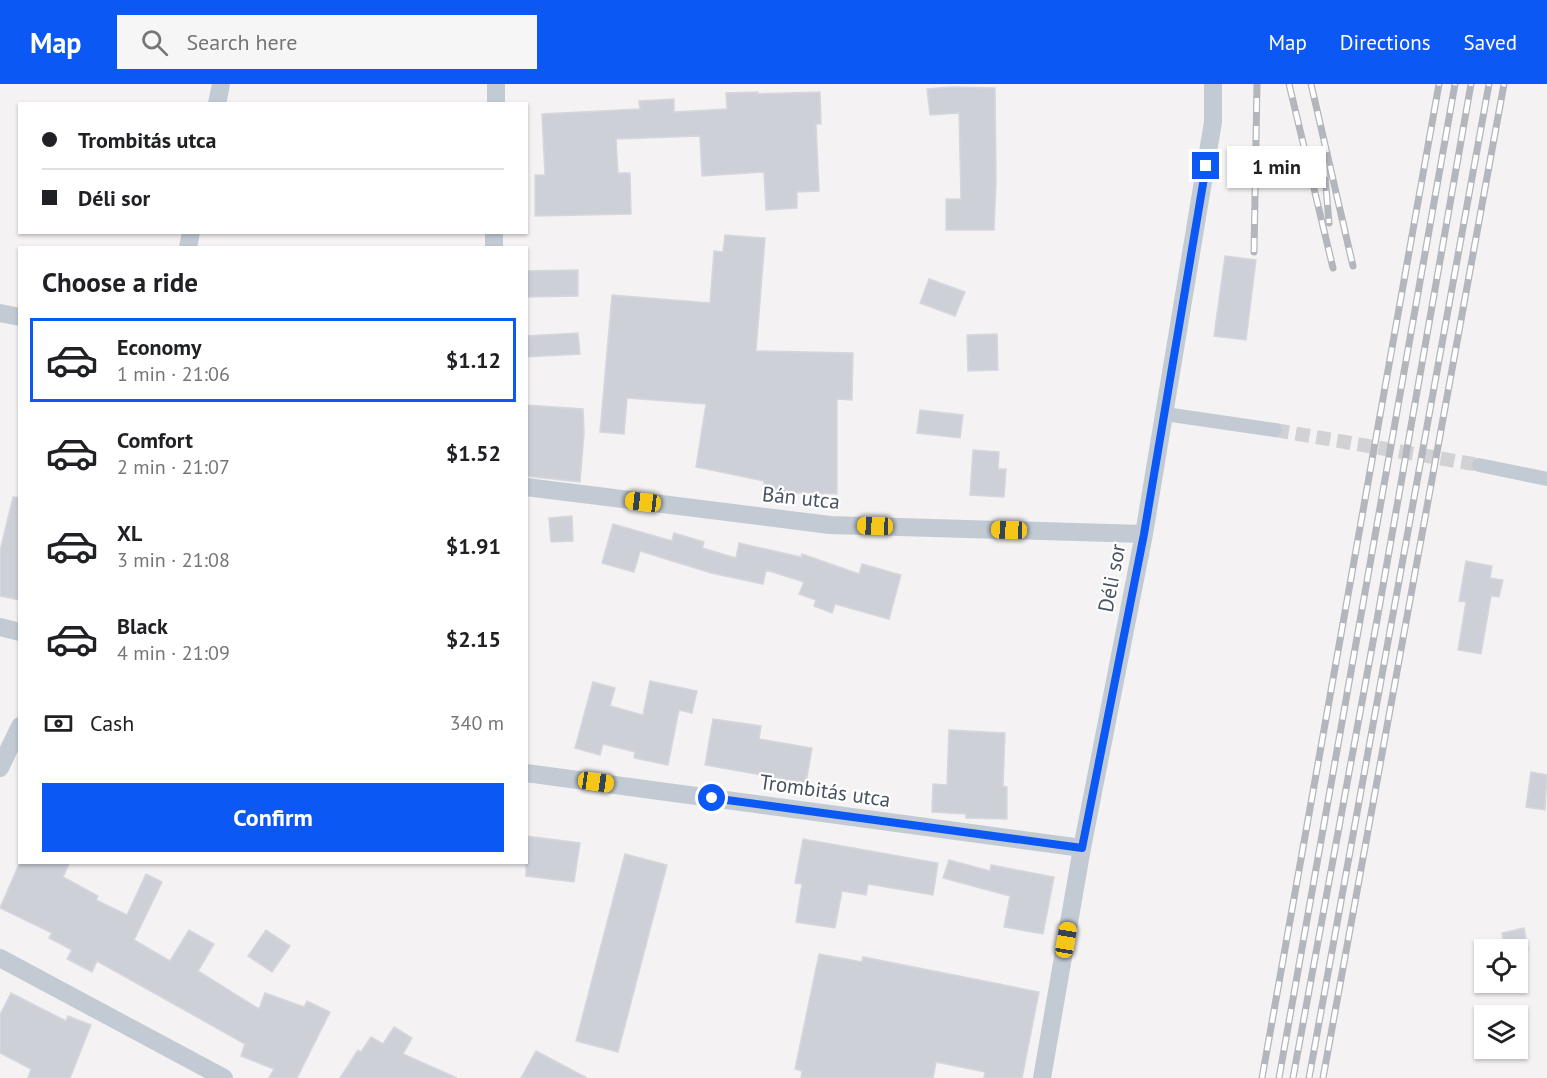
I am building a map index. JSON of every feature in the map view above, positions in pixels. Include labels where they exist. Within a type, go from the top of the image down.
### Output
[{"type":"street","points":[[217,102],[221,84]]},
{"type":"street","points":[[496,84],[496,102]]},
{"type":"street","name":"Déli sor","points":[[1042,1078],[1082,848],[1144,534],[1165,414],[1213,122],[1213,84]]},
{"type":"street","points":[[0,314],[18,317]]},
{"type":"street","points":[[1165,414],[1275,430]]},
{"type":"street","points":[[1479,465],[1547,479]]},
{"type":"street","name":"Bán utca","points":[[528,487],[830,525],[1144,534]]},
{"type":"street","points":[[0,627],[18,632]]},
{"type":"street","points":[[0,768],[18,730]]},
{"type":"street","name":"Trombitás utca","points":[[528,773],[1082,848]]},
{"type":"street","points":[[0,958],[190,1070],[224,1078]]},
{"type":"building","points":[[995,88],[994,230],[946,230],[946,199],[961,199],[959,113],[930,115],[927,89]]},
{"type":"building","points":[[758,92],[758,94],[820,92],[821,124],[816,124],[819,191],[797,192],[797,208],[766,210],[764,172],[702,176],[700,136],[616,139],[618,173],[630,173],[631,214],[535,216],[535,175],[545,175],[542,114],[640,109],[639,101],[674,99],[674,112],[727,109],[726,93]]},
{"type":"building","points":[[725,235],[765,238],[756,351],[853,353],[852,400],[837,399],[837,494],[764,492],[764,481],[696,467],[706,404],[627,398],[624,434],[600,432],[612,295],[710,303],[714,251],[723,252]]},
{"type":"building","points":[[1225,256],[1256,260],[1246,340],[1214,336]]},
{"type":"building","points":[[578,270],[578,296],[528,297],[528,271]]},
{"type":"building","points":[[929,279],[965,292],[955,316],[920,303]]},
{"type":"building","points":[[578,333],[580,354],[528,357],[528,336]]},
{"type":"building","points":[[997,334],[998,370],[968,371],[967,335]]},
{"type":"building","points":[[528,405],[583,409],[584,433],[580,482],[528,476]]},
{"type":"building","points":[[920,410],[963,415],[960,438],[917,433]]},
{"type":"building","points":[[973,450],[999,452],[998,469],[1006,469],[1004,497],[970,495]]},
{"type":"building","points":[[13,497],[18,498],[18,600],[0,596],[0,551]]},
{"type":"building","points":[[572,516],[573,541],[551,542],[549,518]]},
{"type":"building","points":[[613,524],[672,541],[674,533],[704,542],[702,548],[736,558],[739,543],[801,557],[802,554],[859,574],[862,564],[901,575],[889,619],[835,604],[832,613],[814,606],[816,600],[799,594],[804,582],[766,570],[763,584],[711,573],[640,551],[634,572],[602,563]]},
{"type":"building","points":[[1466,561],[1492,566],[1490,578],[1503,580],[1499,597],[1491,596],[1481,654],[1458,650],[1466,602],[1459,601]]},
{"type":"building","points":[[650,681],[697,691],[692,713],[679,710],[668,765],[634,758],[635,752],[603,744],[600,755],[575,748],[593,682],[615,688],[610,706],[643,715]]},
{"type":"building","points":[[713,719],[761,726],[759,739],[812,748],[806,783],[705,765]]},
{"type":"building","points":[[949,730],[1005,733],[1003,786],[1007,787],[1007,819],[966,818],[966,814],[932,812],[933,784],[947,785]]},
{"type":"building","points":[[1531,772],[1547,775],[1545,810],[1526,807]]},
{"type":"building","points":[[528,836],[580,843],[574,882],[526,876]]},
{"type":"building","points":[[803,839],[938,863],[933,895],[868,884],[866,895],[842,891],[835,928],[796,922],[802,884],[795,883]]},
{"type":"building","points":[[625,854],[667,865],[618,1052],[576,1041]]},
{"type":"building","points":[[949,860],[990,871],[991,865],[1054,877],[1043,934],[1004,927],[1010,896],[943,878]]},
{"type":"building","points":[[19,864],[69,864],[63,877],[98,896],[96,900],[127,915],[146,874],[162,882],[134,940],[170,961],[189,930],[214,944],[198,971],[259,1009],[265,993],[304,1007],[307,1001],[330,1012],[297,1078],[269,1078],[274,1069],[241,1056],[245,1044],[97,961],[92,972],[67,959],[72,950],[49,938],[52,933],[0,908]]},
{"type":"building","points":[[1524,928],[1526,939],[1503,939],[1502,933]]},
{"type":"building","points":[[266,930],[290,946],[272,972],[248,956]]},
{"type":"building","points":[[819,954],[862,962],[863,957],[1039,992],[1022,1078],[984,1078],[985,1072],[936,1062],[933,1078],[801,1078],[802,1071],[795,1069]]},
{"type":"building","points":[[11,993],[66,1021],[68,1016],[91,1025],[70,1078],[28,1078],[31,1069],[0,1053],[0,1015]]},
{"type":"building","points":[[394,1027],[412,1038],[403,1054],[457,1078],[340,1078],[358,1050],[361,1052],[371,1037],[383,1044]]},
{"type":"building","points":[[536,1051],[587,1078],[521,1078]]},
{"type":"tunnel","points":[[1275,430],[1479,465]]},
{"type":"railway","points":[[1254,252],[1257,84]]},
{"type":"railway","points":[[1289,84],[1333,268]]},
{"type":"railway","points":[[1311,84],[1353,266]]},
{"type":"railway","points":[[1262,1078],[1439,84]]},
{"type":"railway","points":[[1279,1078],[1455,84]]},
{"type":"railway","points":[[1293,1078],[1377,620],[1471,84]]},
{"type":"railway","points":[[1309,1078],[1489,84]]},
{"type":"railway","points":[[1323,1078],[1504,84]]},
{"type":"railway","points":[[1324,163],[1329,223]]},
{"type":"route","points":[[712,798],[1082,848],[1144,534],[1206,166]]}]
